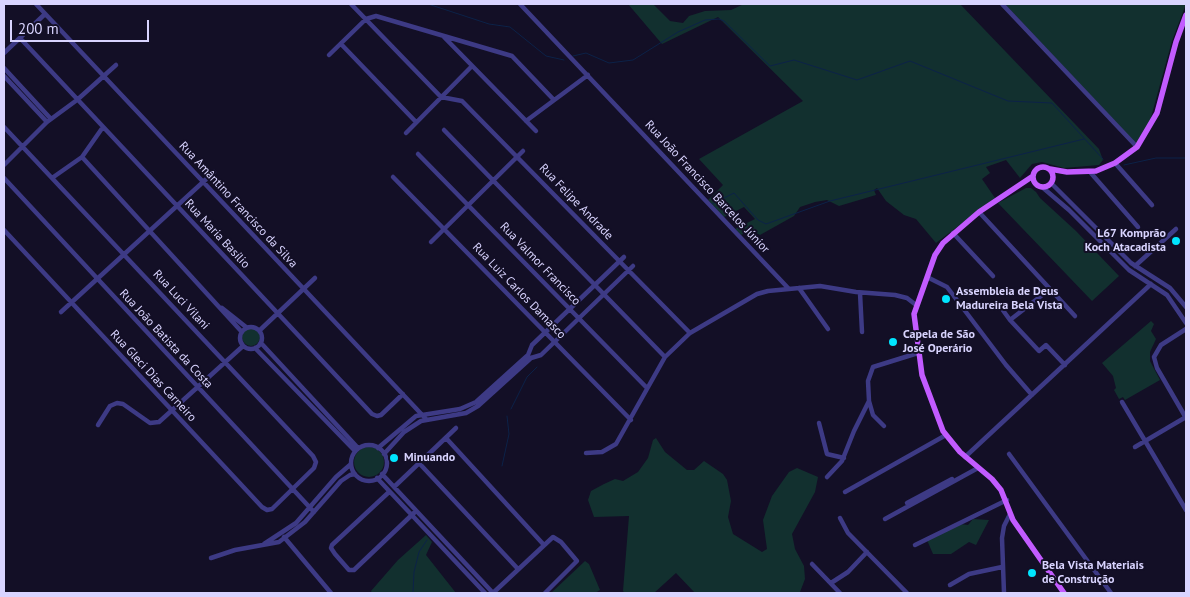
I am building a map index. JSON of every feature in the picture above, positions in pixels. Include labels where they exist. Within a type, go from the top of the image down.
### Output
[{"type":"main road","points":[[1064,593],[1010,514],[1007,500],[997,485],[965,457],[946,435],[924,380],[918,353],[914,314],[937,251],[953,233],[979,212],[1022,185],[1033,176],[1039,167],[1068,172],[1090,172],[1115,164],[1137,147],[1157,113],[1176,42],[1186,15]]},
{"type":"main road","points":[[1050,169],[1052,181]]},
{"type":"main road","points":[[1022,185],[1040,186],[1068,172]]},
{"type":"main road","points":[[1033,176],[1040,186]]},
{"type":"street","name":"Rua Amântino Francisco da Silva","points":[[36,4],[426,419]]},
{"type":"street","points":[[351,4],[441,97]]},
{"type":"street","name":"Rua João Francisco Barcelos Júnior","points":[[520,4],[789,289]]},
{"type":"street","points":[[1002,4],[1137,147]]},
{"type":"street","points":[[4,53],[45,14]]},
{"type":"street","points":[[330,55],[366,19],[376,16],[512,56],[554,100]]},
{"type":"street","points":[[443,36],[536,131]]},
{"type":"street","name":"Rua Maria Basílio","points":[[20,38],[374,416],[381,415],[403,394]]},
{"type":"street","points":[[457,51],[461,44],[466,43]]},
{"type":"street","points":[[341,44],[416,122]]},
{"type":"street","points":[[4,166],[49,121],[77,100],[116,65]]},
{"type":"street","points":[[406,133],[472,66]]},
{"type":"street","points":[[4,68],[49,121]]},
{"type":"street","points":[[526,122],[588,75]]},
{"type":"street","points":[[4,76],[49,121]]},
{"type":"street","name":"Rua Felipe Andrade","points":[[441,97],[462,101],[690,333]]},
{"type":"street","name":"Rua Luci Vilani","points":[[4,127],[315,458],[314,468],[292,489]]},
{"type":"street","points":[[52,178],[82,157],[103,127]]},
{"type":"street","points":[[444,130],[665,357]]},
{"type":"street","points":[[431,242],[523,151]]},
{"type":"street","name":"Rua Valmor Francisco","points":[[418,154],[647,388]]},
{"type":"street","points":[[82,157],[241,331]]},
{"type":"street","points":[[1115,164],[1152,204]]},
{"type":"street","points":[[61,312],[214,172]]},
{"type":"street","points":[[1090,172],[1138,227]]},
{"type":"street","name":"Rua Luiz Carlos Damasco","points":[[393,177],[631,420]]},
{"type":"street","name":"Rua João Batista da Costa","points":[[4,178],[314,512]]},
{"type":"street","points":[[1052,181],[1135,266],[1170,288],[1186,308]]},
{"type":"street","points":[[1040,186],[1069,210],[1124,266],[1172,300],[1186,323]]},
{"type":"street","points":[[979,212],[1075,316]]},
{"type":"street","points":[[1135,266],[1176,229]]},
{"type":"street","name":"Rua Gleci Dias Carneiro","points":[[4,230],[265,509],[272,509],[292,489]]},
{"type":"street","points":[[953,233],[993,276]]},
{"type":"street","points":[[384,454],[404,432],[426,419],[457,415],[472,410],[530,356],[530,347],[624,257]]},
{"type":"street","points":[[378,448],[406,423],[422,414],[460,410],[471,405],[530,356],[541,355],[633,266]]},
{"type":"street","points":[[927,277],[946,287],[1006,365],[1032,395]]},
{"type":"street","points":[[260,330],[315,278]]},
{"type":"street","points":[[965,457],[1151,284]]},
{"type":"street","points":[[586,454],[602,452],[616,444],[665,357],[690,333],[757,294],[768,291],[820,286],[900,295],[916,306]]},
{"type":"street","points":[[799,288],[828,329]]},
{"type":"street","points":[[1010,320],[1050,289]]},
{"type":"street","points":[[860,292],[862,332]]},
{"type":"street","points":[[221,307],[246,327]]},
{"type":"street","points":[[1002,309],[1039,351],[1046,345],[1065,365]]},
{"type":"street","points":[[253,326],[260,330],[262,336],[261,343],[255,348],[249,349],[243,346],[240,339],[241,331],[246,327],[253,326]]},
{"type":"street","points":[[1135,447],[1186,417],[1157,368],[1154,357],[1161,344],[1186,329]]},
{"type":"street","points":[[261,343],[356,450]]},
{"type":"street","points":[[98,425],[110,406],[117,403],[123,404],[154,424],[172,411],[243,346]]},
{"type":"street","points":[[255,348],[356,450]]},
{"type":"street","points":[[884,426],[873,414],[869,401],[868,381],[873,367],[918,353]]},
{"type":"street","points":[[827,477],[839,466],[844,458],[869,401]]},
{"type":"street","points":[[1122,402],[1186,510]]},
{"type":"street","points":[[819,423],[827,454],[844,458]]},
{"type":"street","points":[[394,487],[456,428]]},
{"type":"street","points":[[845,492],[946,435]]},
{"type":"street","points":[[446,438],[544,545]]},
{"type":"street","points":[[211,558],[224,552],[276,544],[285,539],[314,512],[341,481],[355,474],[368,480],[377,478],[382,474],[386,464],[384,454],[378,448],[366,445],[356,450],[351,464],[331,483],[296,523],[263,545]]},
{"type":"street","points":[[1009,454],[1111,593]]},
{"type":"street","points":[[419,463],[518,569]]},
{"type":"street","points":[[351,464],[355,474]]},
{"type":"street","points":[[907,503],[976,467]]},
{"type":"street","points":[[885,519],[976,467]]},
{"type":"street","points":[[382,474],[493,593],[544,545],[554,538],[561,542],[577,561],[546,593]]},
{"type":"street","points":[[377,478],[485,593]]},
{"type":"street","points":[[389,492],[334,542],[331,548],[344,566],[351,570],[416,512]]},
{"type":"street","points":[[914,546],[1007,500]]},
{"type":"street","points":[[1004,593],[1002,567],[1003,531],[1010,514]]},
{"type":"street","points":[[840,518],[848,532],[907,593]]},
{"type":"street","points":[[281,534],[331,593]]},
{"type":"street","points":[[831,583],[848,572],[867,552]]},
{"type":"street","points":[[812,564],[840,593]]},
{"type":"street","points":[[950,586],[969,574],[1002,567]]},
{"type":"green space","points":[[628,4],[653,4],[670,21],[683,23],[689,16],[705,11],[731,10],[744,4],[960,4],[1099,149],[1103,160],[1099,165],[1064,168],[1042,162],[1032,164],[1020,178],[1006,160],[986,167],[990,173],[982,179],[995,198],[936,243],[916,219],[904,215],[886,201],[877,188],[874,190],[876,195],[839,206],[827,200],[800,207],[794,216],[760,235],[751,230],[741,235],[735,229],[755,219],[744,207],[724,217],[708,200],[723,185],[699,159],[803,101],[718,17],[662,44]]},
{"type":"green space","points":[[1005,4],[1186,4],[1172,41],[1150,121],[1136,144]]},
{"type":"green space","points":[[1026,188],[1031,188],[1036,192],[1119,276],[1092,301],[998,203]]},
{"type":"green space","points":[[1151,321],[1154,324],[1151,331],[1156,339],[1150,352],[1150,361],[1160,380],[1125,400],[1123,397],[1119,399],[1114,390],[1116,388],[1113,376],[1102,363]]},
{"type":"green space","points":[[247,328],[255,328],[260,333],[258,344],[247,346],[242,341],[242,333]]},
{"type":"green space","points":[[656,438],[665,452],[687,470],[694,470],[704,461],[723,474],[727,480],[731,501],[728,517],[733,534],[762,552],[767,549],[763,520],[772,496],[789,472],[797,468],[818,477],[815,492],[792,534],[795,549],[804,566],[805,579],[800,592],[695,593],[676,573],[654,593],[625,593],[623,591],[629,516],[594,517],[588,500],[591,491],[615,479],[623,481],[638,472],[648,458],[653,440]]},
{"type":"green space","points":[[369,447],[375,448],[383,456],[383,468],[375,476],[369,477],[363,476],[355,468],[354,462],[355,456],[363,448]]},
{"type":"green space","points":[[973,519],[989,520],[976,545],[969,542],[951,554],[933,554],[927,540],[960,524],[968,525]]},
{"type":"green space","points":[[426,535],[432,542],[426,555],[456,593],[372,593],[371,591],[398,560]]},
{"type":"green space","points":[[585,561],[589,564],[600,590],[595,593],[551,593]]},
{"type":"waterway","points":[[296,4],[313,4]]},
{"type":"waterway","points":[[428,4],[489,24],[510,27],[546,56],[564,60]]},
{"type":"waterway","points":[[573,56],[586,53],[609,63],[633,60],[678,32],[705,20],[719,19],[724,21],[770,66],[794,60],[857,80],[910,61],[1008,101],[1052,103],[1103,159]]},
{"type":"waterway","points":[[712,204],[734,193],[758,220],[766,224],[830,201],[1084,139]]},
{"type":"waterway","points":[[1124,165],[1156,158],[1186,158]]},
{"type":"waterway","points":[[511,409],[527,377],[537,367]]},
{"type":"waterway","points":[[502,466],[509,434],[507,416]]},
{"type":"waterway","points":[[413,593],[414,572],[419,552],[427,540]]},
{"type":"place","name":"L67 Komprão Koch Atacadista","points":[[1176,241]]},
{"type":"place","name":"Assembleia de Deus Madureira Bela Vista","points":[[946,299]]},
{"type":"place","name":"Capela de São José Operário","points":[[893,342]]},
{"type":"place","name":"Minuando","points":[[394,458]]},
{"type":"place","name":"Bela Vista Materiais de Construção","points":[[1032,573]]}]
